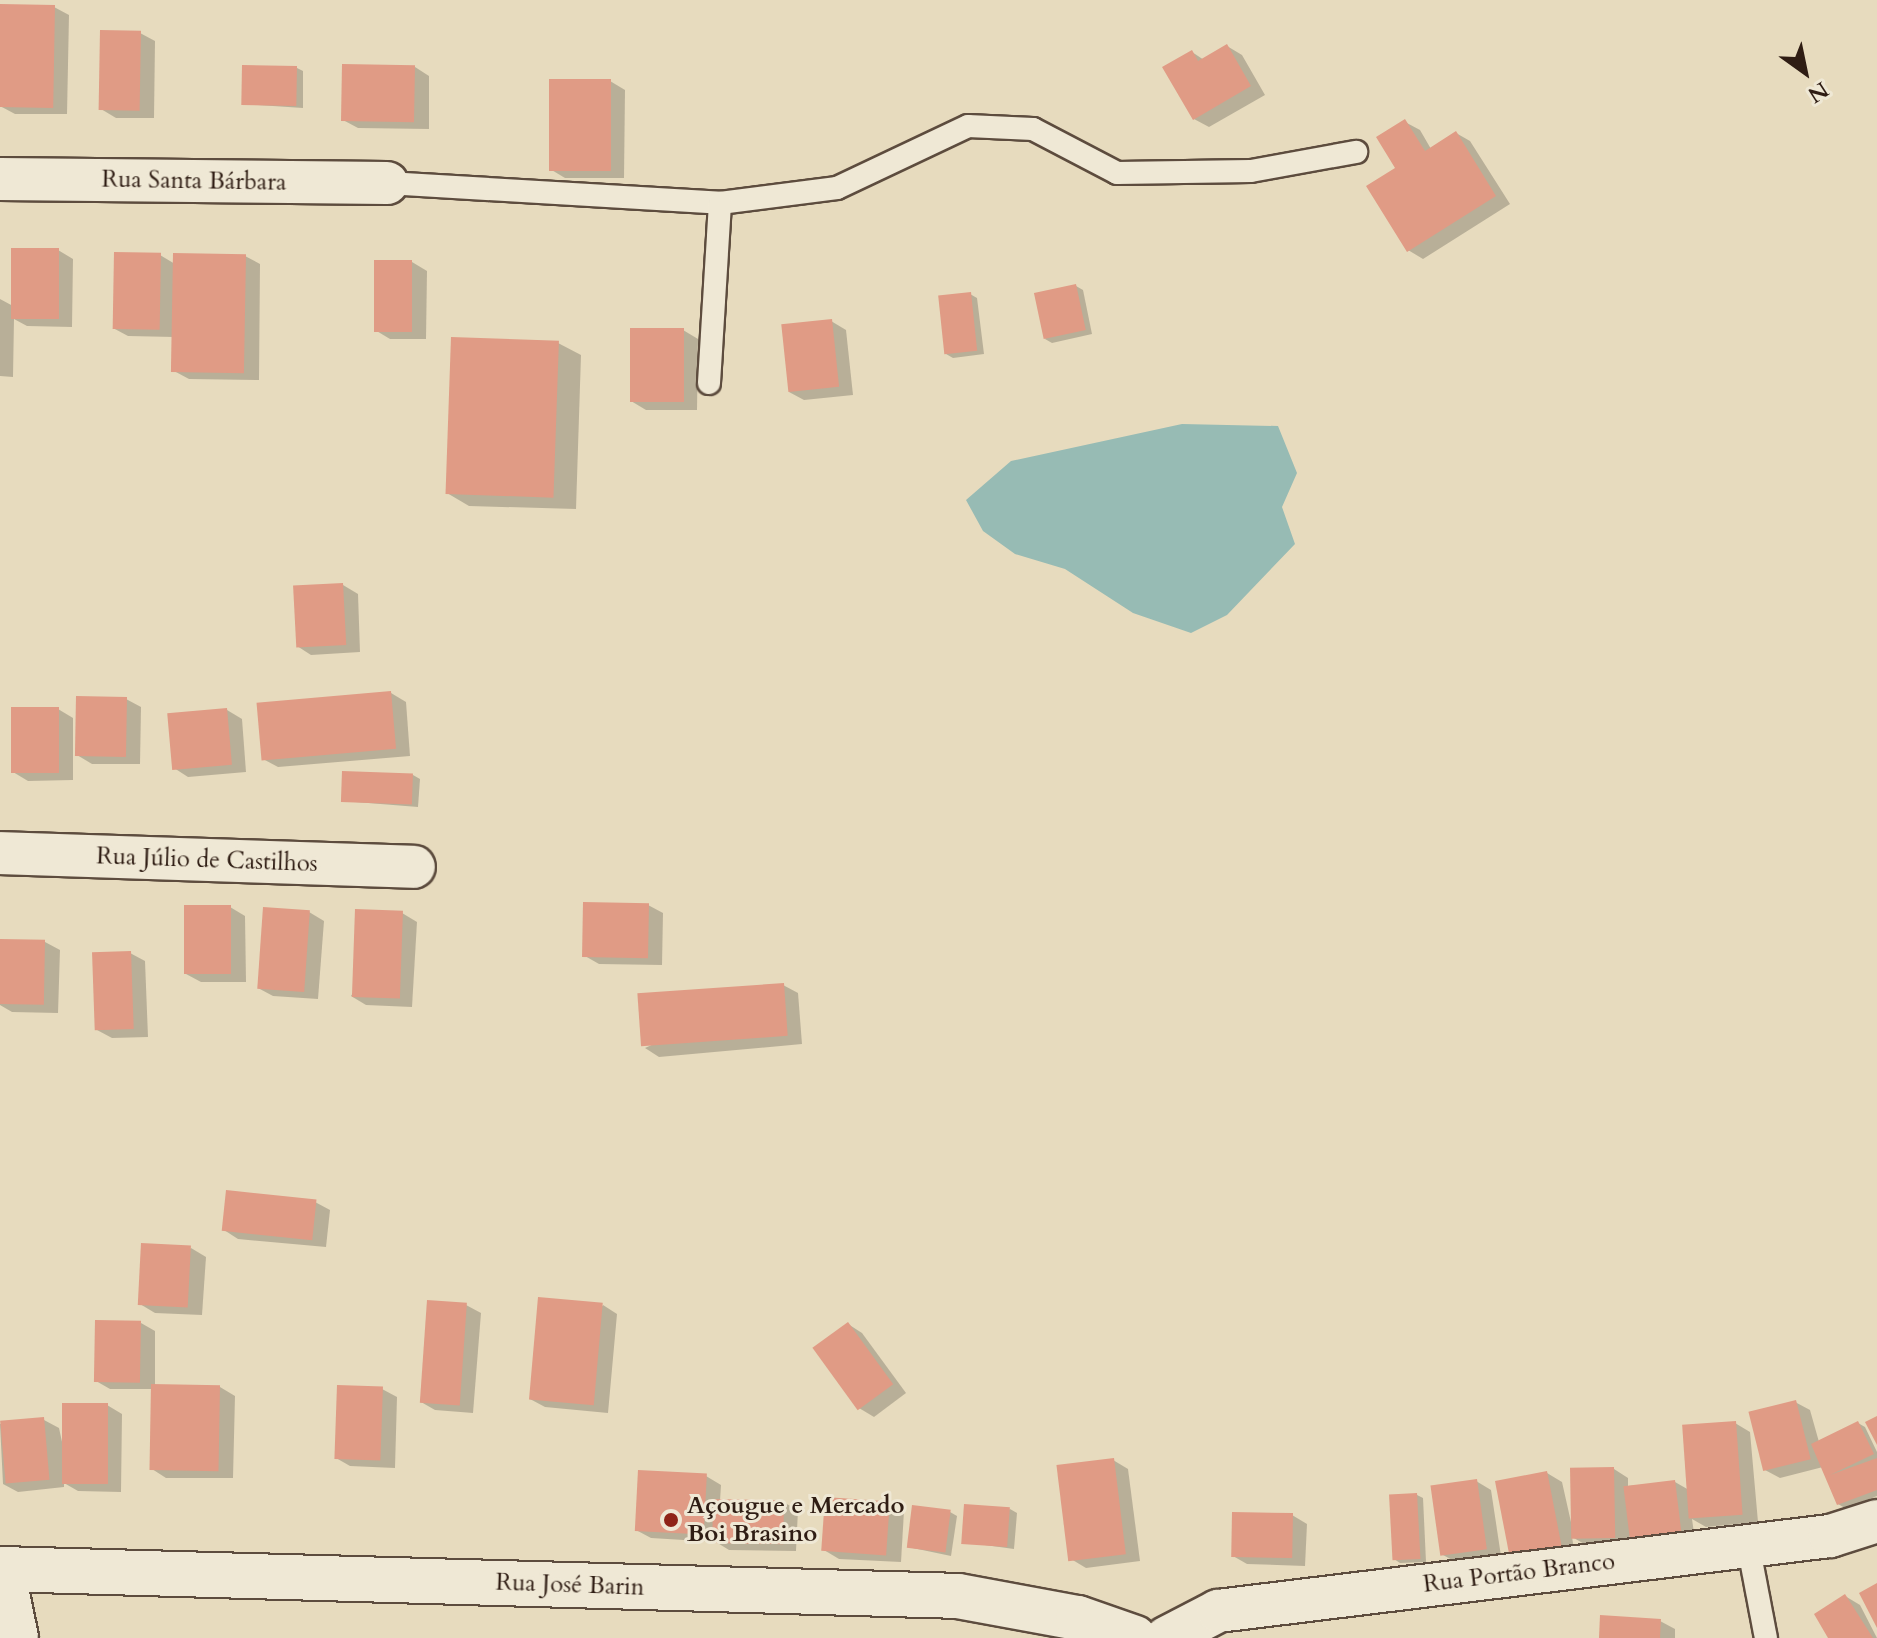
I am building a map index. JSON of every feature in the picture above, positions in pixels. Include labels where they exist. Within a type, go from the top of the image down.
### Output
[{"type":"main road","name":"Rua José Barin","points":[[2,1569],[958,1596],[1078,1618],[1135,1638]]},
{"type":"street","name":"Rua Santa Bárbara","points":[[0,179],[387,183]]},
{"type":"street","name":"Rua Júlio de Castilhos","points":[[0,853],[414,867]]},
{"type":"street","name":"Rua Portão Branco","points":[[1166,1638],[1218,1611],[1830,1536],[1877,1521]]},
{"type":"street","points":[[2,1569],[17,1638]]},
{"type":"lane","points":[[387,183],[720,203],[837,188],[968,126],[1033,129],[1117,173],[1251,171],[1356,152]]},
{"type":"lane","points":[[709,383],[720,203]]},
{"type":"lane","points":[[1748,1544],[1766,1638]]},
{"type":"water","points":[[1182,424],[1278,426],[1297,473],[1282,507],[1295,544],[1227,615],[1191,633],[1133,613],[1065,569],[1015,554],[983,531],[966,500],[1011,461]]},
{"type":"building","points":[[0,4],[55,5],[53,108],[0,107]]},
{"type":"building","points":[[100,30],[141,31],[140,111],[99,110]]},
{"type":"building","points":[[1227,44],[1251,86],[1193,120],[1162,67],[1192,50],[1198,61]]},
{"type":"building","points":[[342,64],[415,65],[414,122],[341,121]]},
{"type":"building","points":[[242,65],[297,66],[296,106],[241,105]]},
{"type":"building","points":[[549,79],[611,79],[611,171],[549,171]]},
{"type":"building","points":[[1405,119],[1425,151],[1456,131],[1496,196],[1407,252],[1366,186],[1395,168],[1376,137]]},
{"type":"building","points":[[11,248],[59,248],[59,319],[11,319]]},
{"type":"building","points":[[114,252],[161,253],[160,330],[113,329]]},
{"type":"building","points":[[173,253],[246,254],[244,373],[171,372]]},
{"type":"building","points":[[374,260],[412,260],[412,332],[374,332]]},
{"type":"building","points":[[1076,284],[1086,330],[1044,339],[1034,293]]},
{"type":"building","points":[[971,292],[977,351],[944,354],[938,295]]},
{"type":"building","points":[[832,319],[839,387],[788,392],[781,324]]},
{"type":"building","points":[[630,328],[684,328],[684,402],[630,402]]},
{"type":"building","points":[[451,337],[559,341],[553,498],[446,494]]},
{"type":"building","points":[[343,583],[346,645],[296,648],[293,586]]},
{"type":"building","points":[[391,691],[396,749],[262,761],[257,703]]},
{"type":"building","points":[[76,696],[127,697],[126,757],[75,756]]},
{"type":"building","points":[[11,707],[59,707],[59,773],[11,773]]},
{"type":"building","points":[[227,708],[232,765],[172,770],[167,713]]},
{"type":"building","points":[[342,771],[413,773],[412,804],[341,802]]},
{"type":"building","points":[[583,902],[649,903],[648,958],[582,957]]},
{"type":"building","points":[[184,905],[231,905],[231,974],[184,974]]},
{"type":"building","points":[[263,907],[310,910],[304,992],[257,989]]},
{"type":"building","points":[[355,909],[403,911],[400,999],[352,997]]},
{"type":"building","points":[[0,939],[45,940],[44,1005],[0,1004]]},
{"type":"building","points":[[131,951],[134,1029],[95,1030],[92,952]]},
{"type":"building","points":[[784,983],[788,1036],[641,1046],[637,993]]},
{"type":"building","points":[[226,1190],[317,1200],[312,1240],[222,1231]]},
{"type":"building","points":[[141,1243],[191,1246],[188,1308],[138,1305]]},
{"type":"building","points":[[538,1297],[603,1303],[594,1405],[529,1400]]},
{"type":"building","points":[[427,1300],[467,1303],[460,1406],[420,1403]]},
{"type":"building","points":[[95,1320],[141,1321],[140,1383],[94,1382]]},
{"type":"building","points":[[848,1322],[893,1384],[858,1410],[812,1348]]},
{"type":"building","points":[[151,1384],[220,1385],[218,1471],[149,1470]]},
{"type":"building","points":[[337,1385],[383,1387],[380,1461],[334,1459]]},
{"type":"building","points":[[1796,1400],[1811,1459],[1763,1471],[1748,1412]]},
{"type":"building","points":[[62,1403],[108,1403],[108,1484],[62,1484]]},
{"type":"building","points":[[1877,1416],[1877,1445],[1865,1422]]},
{"type":"building","points":[[44,1417],[49,1480],[6,1484],[0,1421]]},
{"type":"building","points":[[1736,1421],[1743,1515],[1689,1519],[1682,1425]]},
{"type":"building","points":[[1858,1421],[1874,1454],[1830,1475],[1877,1458],[1877,1490],[1837,1505],[1811,1444]]},
{"type":"building","points":[[1114,1458],[1126,1554],[1068,1561],[1056,1465]]},
{"type":"building","points":[[1614,1467],[1615,1538],[1571,1539],[1570,1468]]},
{"type":"building","points":[[638,1470],[707,1474],[704,1535],[635,1531]]},
{"type":"building","points":[[1547,1471],[1562,1547],[1510,1557],[1495,1481]]},
{"type":"building","points":[[1477,1479],[1487,1549],[1440,1556],[1430,1486]]},
{"type":"building","points":[[1675,1480],[1681,1532],[1630,1538],[1623,1486]]},
{"type":"building","points":[[1417,1493],[1420,1559],[1392,1560],[1389,1494]]},
{"type":"building","points":[[825,1497],[890,1502],[886,1555],[821,1551]]},
{"type":"building","points":[[713,1499],[784,1500],[783,1544],[712,1543]]},
{"type":"building","points":[[964,1504],[1010,1507],[1007,1547],[961,1544]]},
{"type":"building","points":[[912,1505],[951,1510],[945,1552],[907,1548]]},
{"type":"building","points":[[1232,1512],[1293,1513],[1292,1558],[1231,1557]]},
{"type":"building","points":[[1877,1583],[1877,1628],[1859,1593]]},
{"type":"building","points":[[1845,1594],[1873,1638],[1828,1638],[1814,1614]]},
{"type":"building","points":[[1600,1615],[1661,1619],[1660,1638],[1599,1638]]},
{"type":"place","name":"Açougue e Mercado Boi Brasino","points":[[671,1520]]}]
